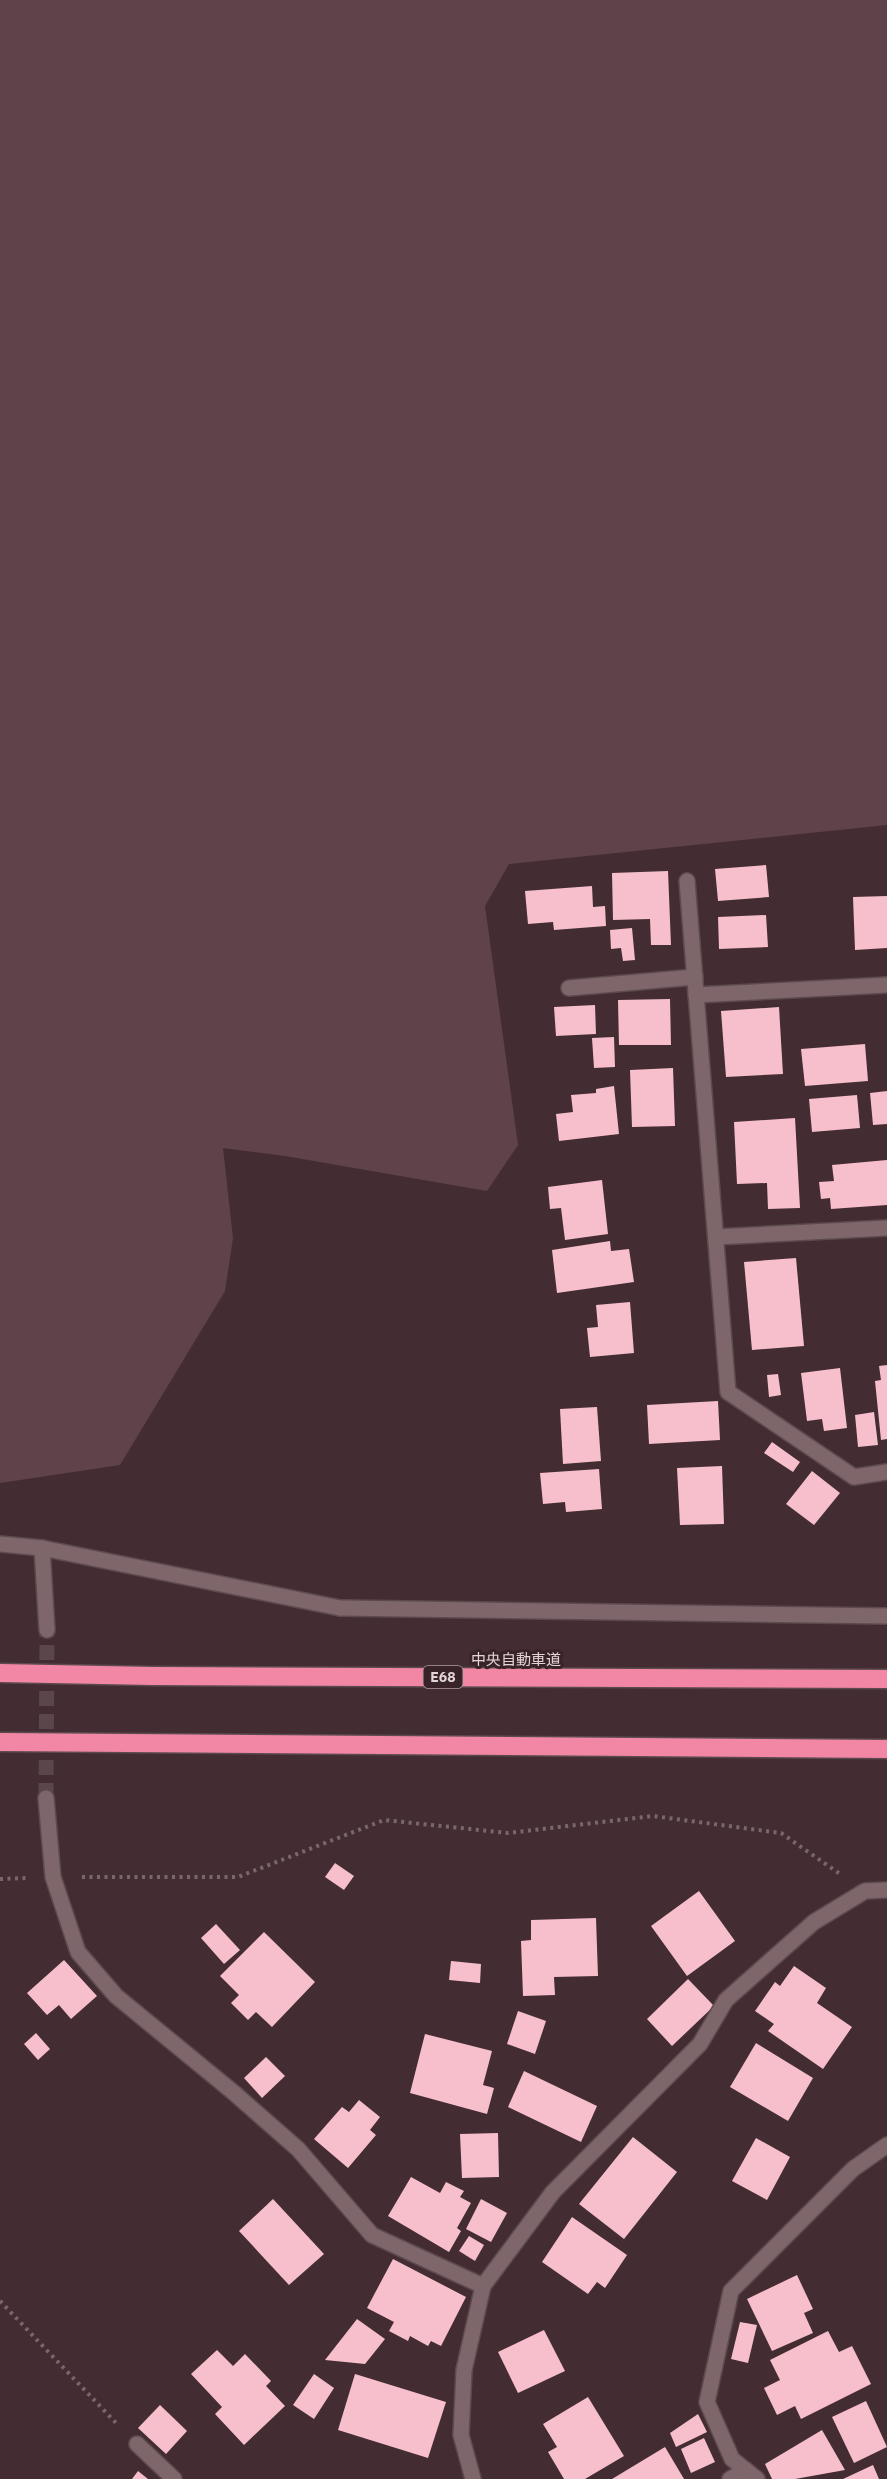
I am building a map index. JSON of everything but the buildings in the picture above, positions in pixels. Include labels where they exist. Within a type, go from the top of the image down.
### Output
[{"type":"highway","name":"中央自動車道","points":[[0,1673],[165,1676],[887,1679]]},
{"type":"highway","points":[[0,1742],[887,1749]]},
{"type":"street","points":[[687,881],[728,1392],[854,1477],[887,1472]]},
{"type":"street","points":[[569,988],[695,977]]},
{"type":"street","points":[[696,995],[887,985]]},
{"type":"street","points":[[716,1237],[887,1228]]},
{"type":"street","points":[[0,1544],[42,1548],[340,1608],[887,1616]]},
{"type":"street","points":[[42,1548],[47,1630]]},
{"type":"street","points":[[46,1798],[53,1877],[78,1952],[116,1996],[233,2092],[298,2149],[372,2235],[483,2286]]},
{"type":"street","points":[[473,2479],[461,2435],[464,2370],[483,2286],[553,2192],[700,2044],[726,2000],[814,1922],[865,1892],[887,1890]]},
{"type":"street","points":[[751,2475],[732,2459],[707,2402],[731,2291],[853,2169],[887,2145]]},
{"type":"street","points":[[137,2444],[174,2479]]},
{"type":"street","points":[[730,2479],[751,2475]]},
{"type":"path","points":[[0,1879],[238,1876],[384,1820],[508,1833],[653,1816],[782,1833],[865,1892]]},
{"type":"path","points":[[0,2301],[137,2444]]},
{"type":"shaded area","points":[[0,0],[887,0],[887,825],[509,864],[485,906],[518,1145],[487,1191],[285,1156],[223,1148],[233,1238],[225,1291],[120,1465],[0,1483]]},
{"type":"tunnel","points":[[46,1798],[47,1630]]}]
